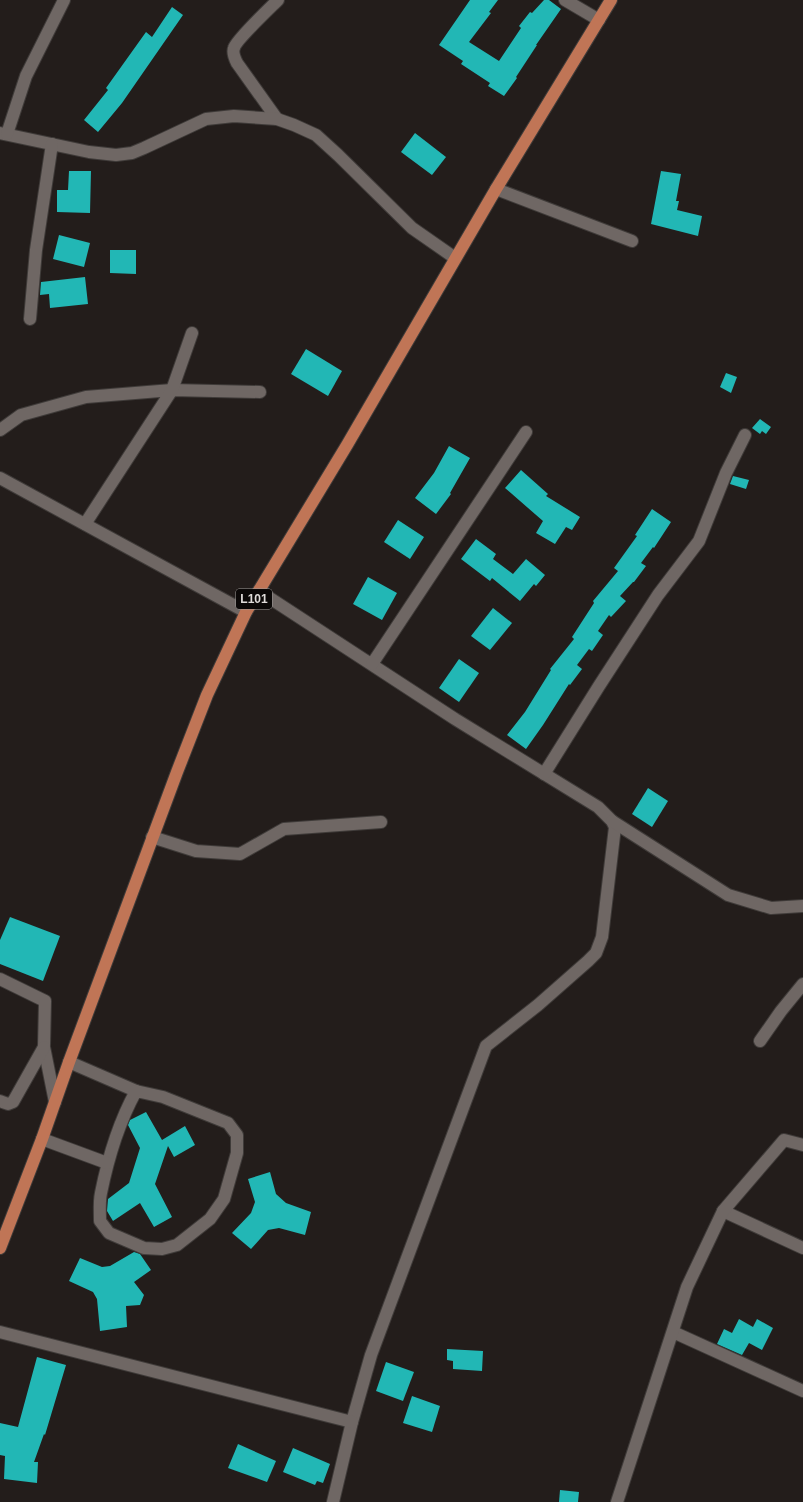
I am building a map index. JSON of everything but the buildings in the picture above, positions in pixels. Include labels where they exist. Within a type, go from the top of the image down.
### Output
[{"type":"main road","name":"L101","points":[[0,1248],[42,1140],[69,1062],[152,837],[208,695],[246,612],[347,445],[496,189],[611,0]]},
{"type":"street","points":[[64,0],[26,76],[3,133],[90,152],[116,155],[132,153],[206,120],[234,116],[277,119],[316,135],[412,228],[455,258]]},
{"type":"street","points":[[277,119],[237,63],[234,55],[234,48],[240,39],[278,0]]},
{"type":"street","points":[[565,0],[599,20]]},
{"type":"street","points":[[30,319],[36,250],[52,144]]},
{"type":"street","points":[[496,189],[632,241]]},
{"type":"street","points":[[85,524],[172,390],[192,333]]},
{"type":"street","points":[[0,430],[21,415],[86,397],[172,390],[260,392]]},
{"type":"street","points":[[372,664],[526,432]]},
{"type":"street","points":[[544,774],[658,594],[699,541],[726,473],[745,435]]},
{"type":"street","points":[[0,478],[246,612]]},
{"type":"street","points":[[259,592],[455,719],[598,807],[612,821],[728,895],[771,908],[803,906]]},
{"type":"street","points":[[333,1502],[352,1422],[371,1355],[486,1046],[538,1005],[596,953],[602,937],[613,850],[615,827],[612,821]]},
{"type":"street","points":[[152,837],[196,851],[240,854],[284,829],[381,822]]},
{"type":"street","points":[[0,979],[45,1000],[44,1047],[55,1102]]},
{"type":"street","points":[[760,1041],[781,1011],[803,984]]},
{"type":"street","points":[[0,1101],[8,1104],[13,1102],[44,1047]]},
{"type":"street","points":[[69,1062],[136,1090],[163,1097],[228,1124],[237,1135],[237,1153],[224,1199],[210,1219],[177,1245],[162,1249],[144,1248],[109,1233],[100,1221],[101,1194],[107,1163],[127,1108],[136,1090]]},
{"type":"street","points":[[42,1140],[107,1163]]},
{"type":"street","points":[[617,1502],[687,1287],[723,1211],[784,1140],[803,1145]]},
{"type":"street","points":[[723,1211],[803,1248]]},
{"type":"street","points":[[0,1332],[352,1422]]},
{"type":"street","points":[[673,1332],[803,1392]]}]
